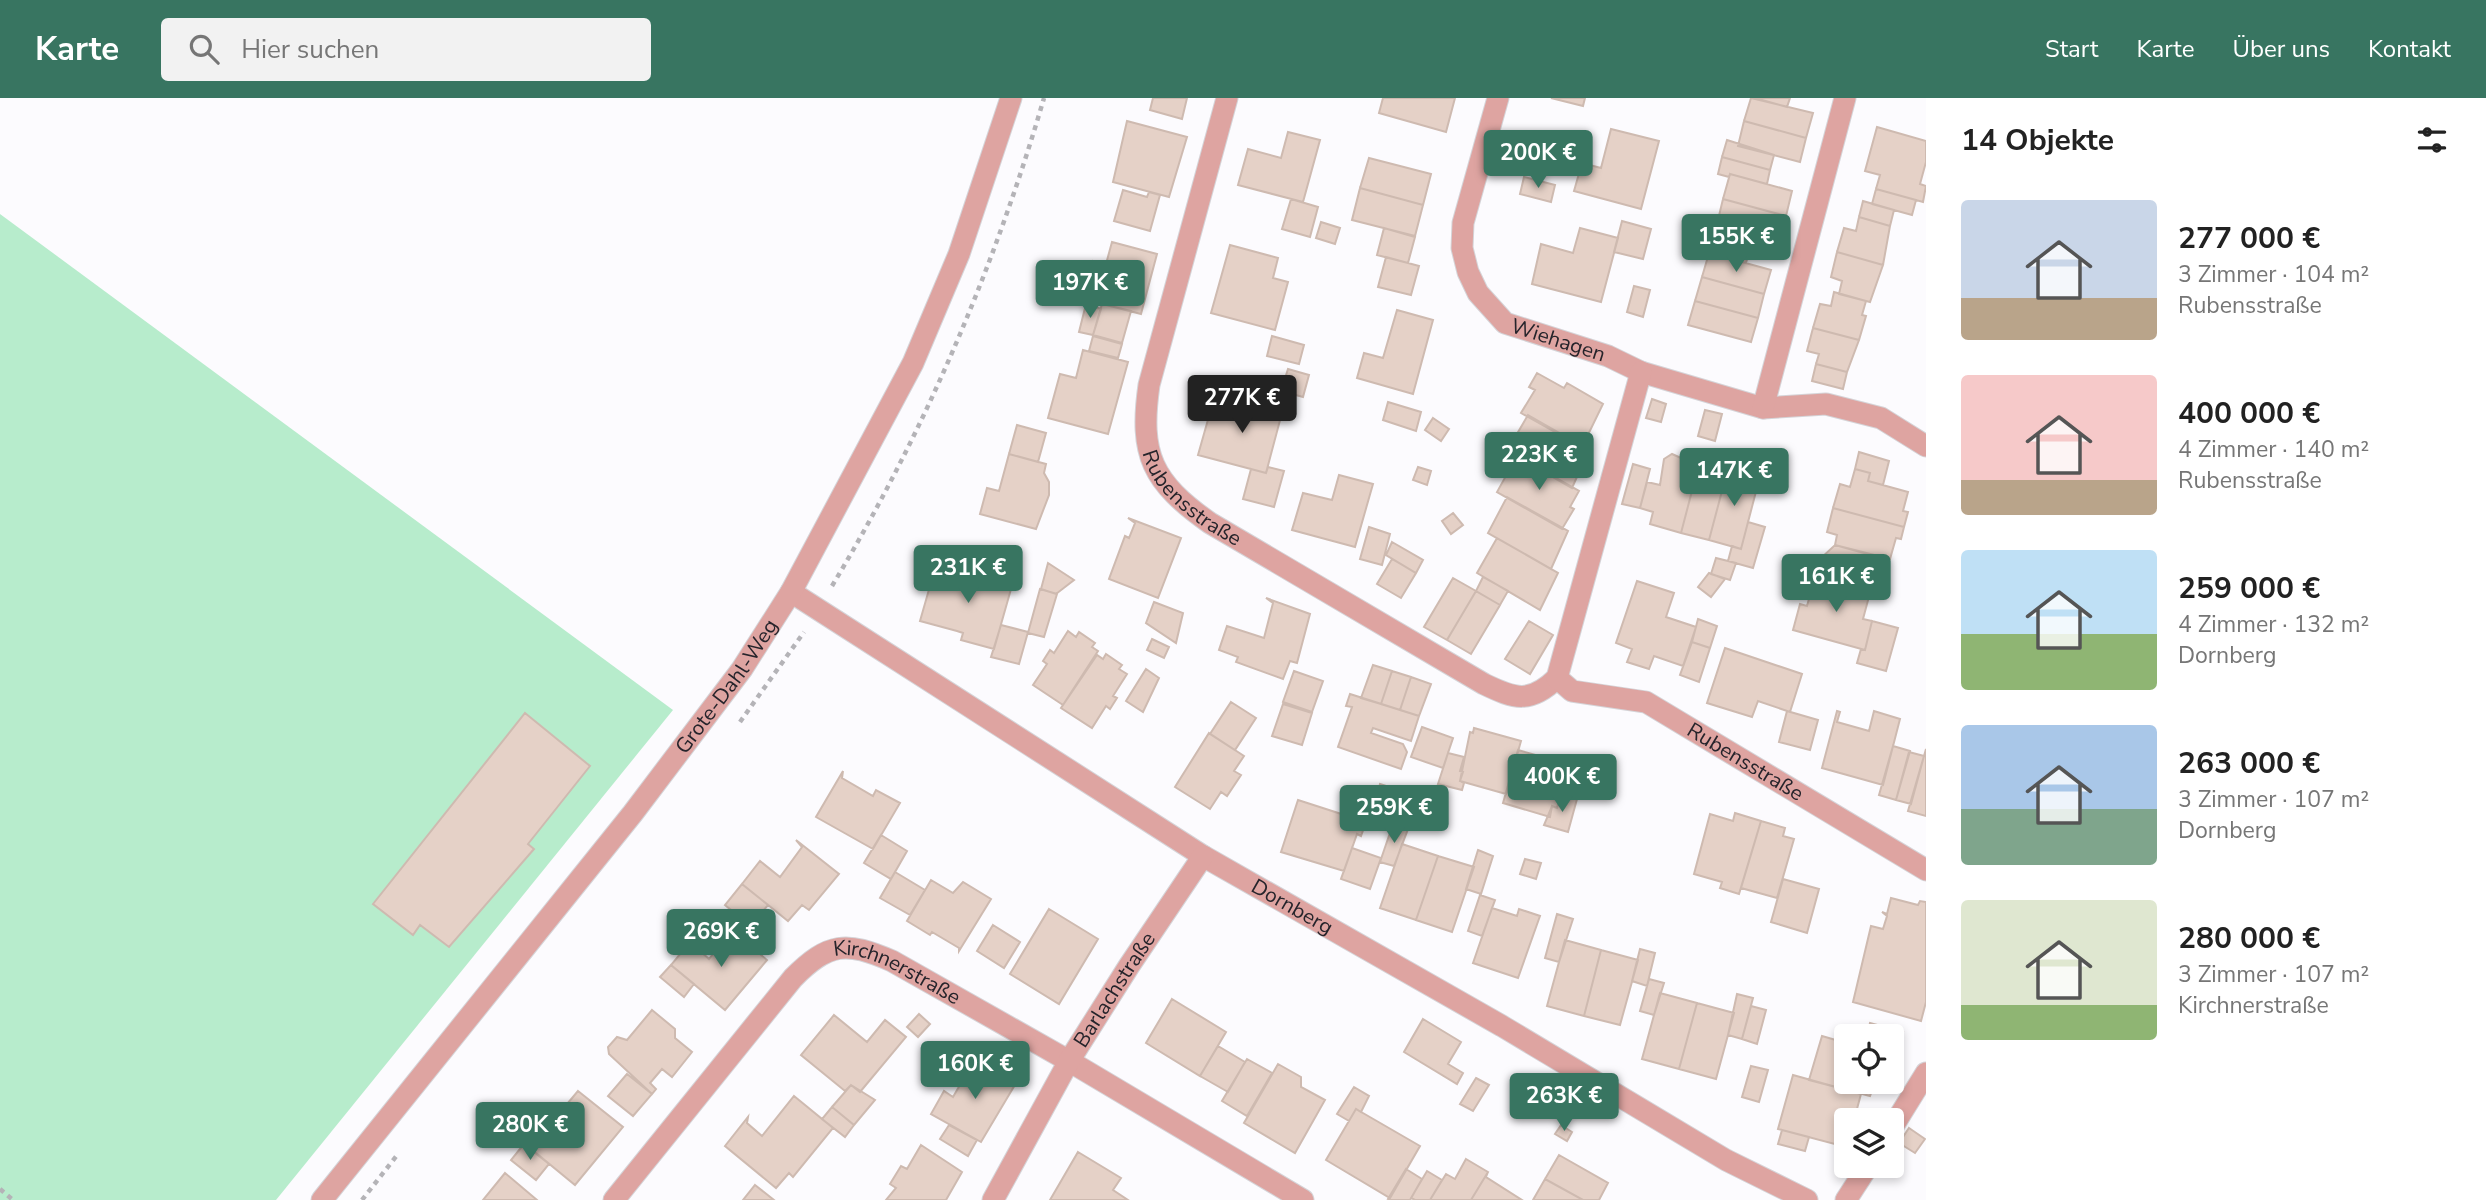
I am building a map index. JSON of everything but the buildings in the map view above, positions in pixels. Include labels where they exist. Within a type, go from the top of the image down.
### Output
[{"type":"street","name":"Grote-Dahl-Weg","points":[[322,1200],[634,813],[742,669],[791,592],[913,363],[959,254],[1011,98]]},
{"type":"street","name":"Rubensstraße","points":[[1227,98],[1149,385],[1144,418],[1145,439],[1151,460],[1172,493],[1210,523],[1484,684],[1509,696],[1531,696],[1557,678],[1572,691],[1646,702],[1926,870]]},
{"type":"street","name":"Wiehagen","points":[[1499,98],[1463,223],[1462,248],[1468,272],[1478,293],[1505,323],[1608,356],[1641,372],[1763,408],[1826,404],[1881,418],[1926,446]]},
{"type":"street","points":[[1763,408],[1845,98]]},
{"type":"street","points":[[1557,678],[1641,372]]},
{"type":"street","name":"Dornberg","points":[[791,592],[1203,856],[1502,1026],[1726,1160],[1807,1200]]},
{"type":"street","name":"Barlachstraße","points":[[993,1200],[1069,1061],[1129,965],[1203,856]]},
{"type":"street","name":"Kirchnerstraße","points":[[614,1200],[793,978],[813,958],[838,948],[862,948],[892,961],[1069,1061],[1303,1200]]},
{"type":"street","points":[[1904,1109],[1926,1073]]},
{"type":"street","points":[[1846,1200],[1860,1178]]},
{"type":"path","points":[[0,1189],[13,1200]]},
{"type":"green space","points":[[0,214],[673,710],[276,1200],[0,1200]]}]
